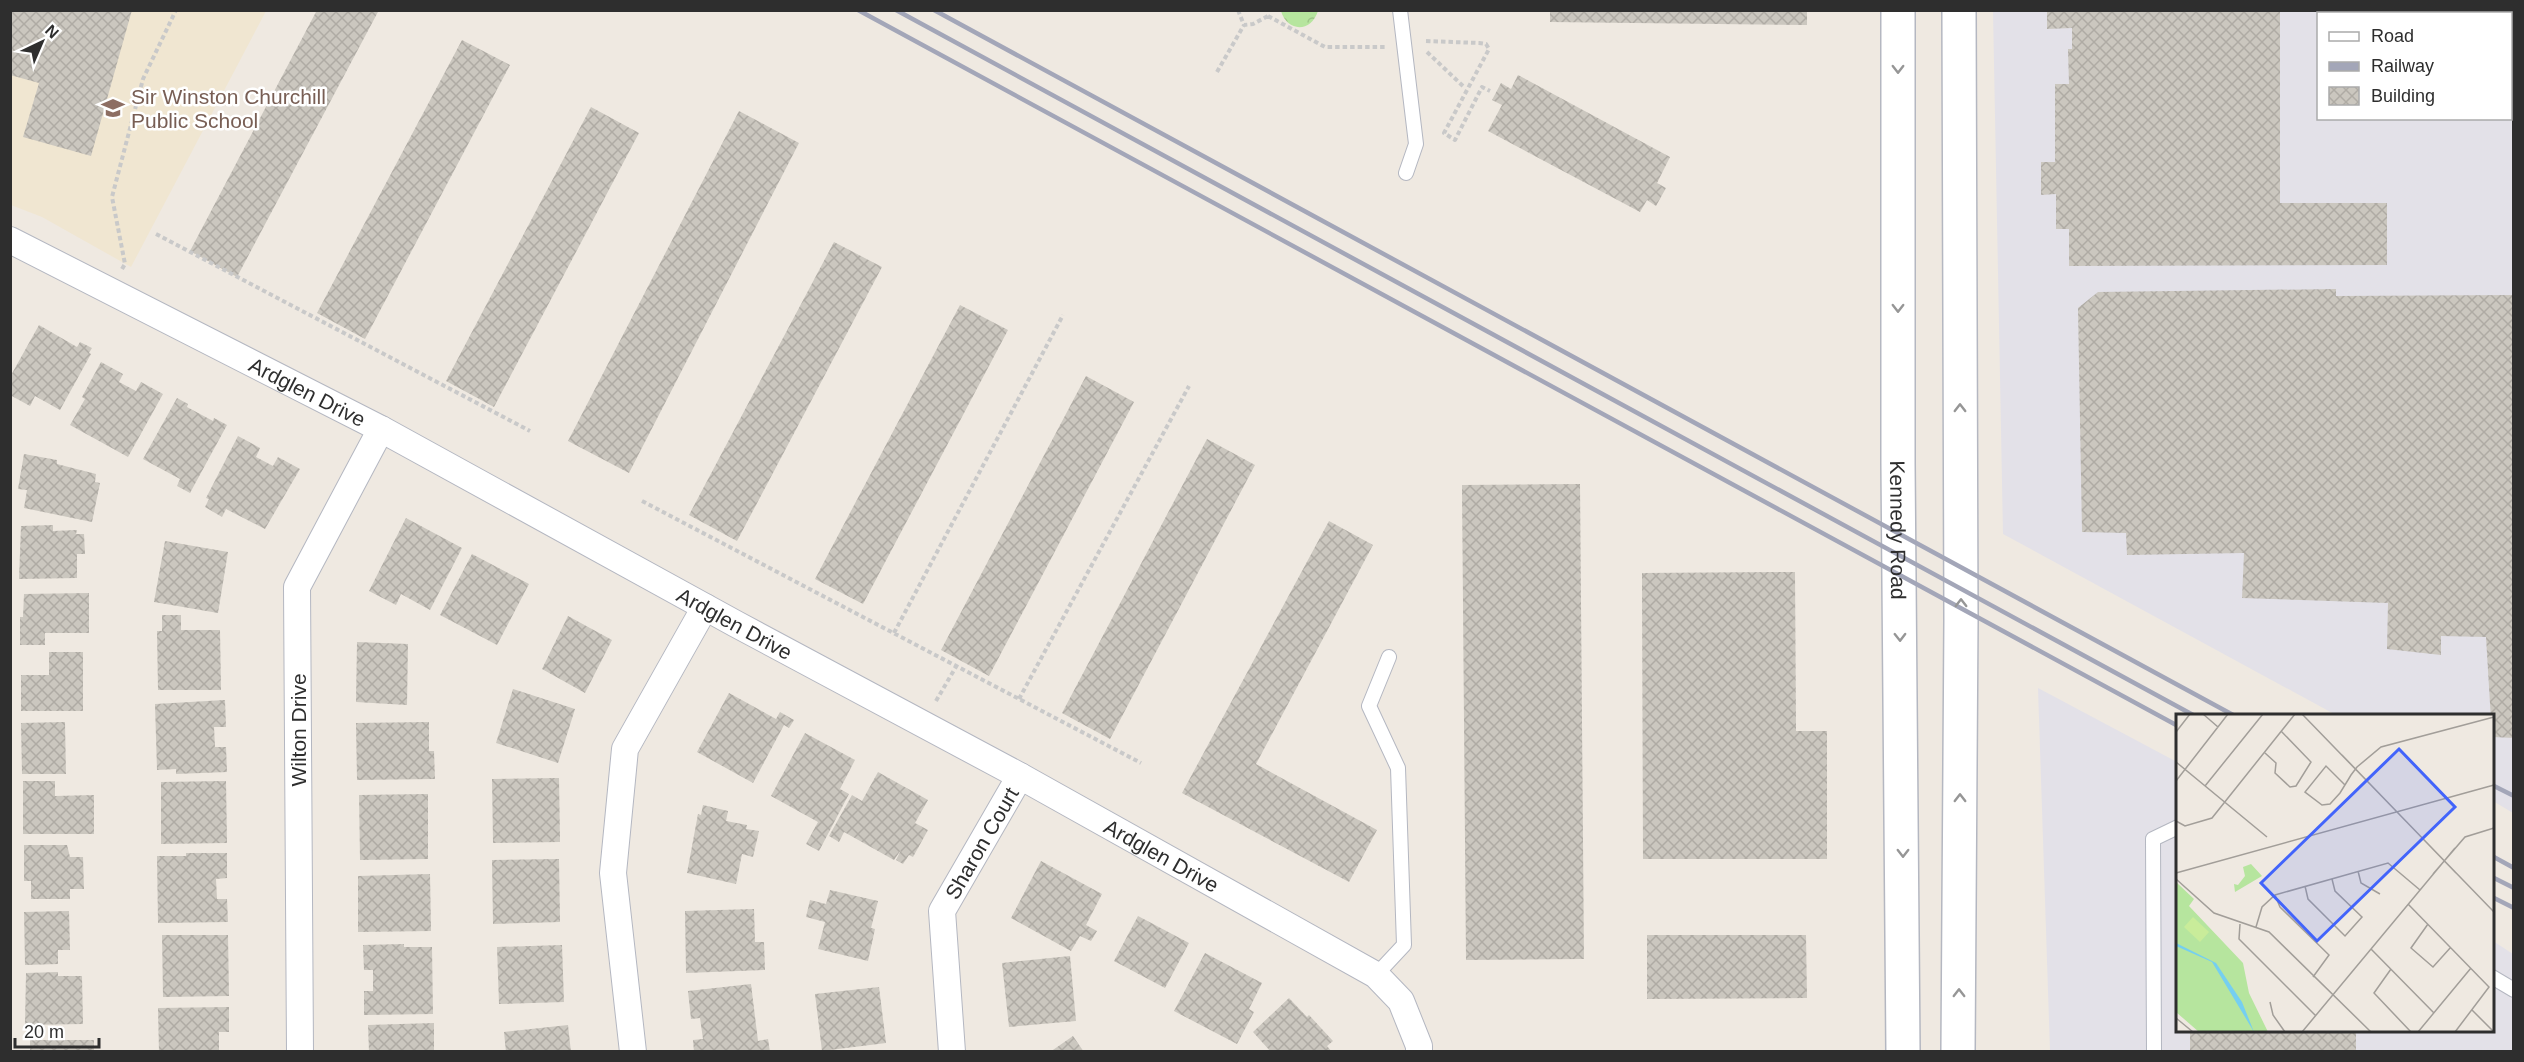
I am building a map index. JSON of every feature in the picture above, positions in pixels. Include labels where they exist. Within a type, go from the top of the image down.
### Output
[{"type":"main road","name":"Kennedy Road","points":[[1898,10],[1898,463],[1903,1052]]},
{"type":"main road","points":[[1958,1052],[1961,620],[1959,10]]},
{"type":"street","name":"Ardglen Drive","points":[[12,244],[381,429],[705,608],[1020,777],[1376,975],[1401,1001],[1419,1046],[1419,1052]]},
{"type":"street","name":"Wilton Drive","points":[[300,1052],[297,587],[381,429]]},
{"type":"street","points":[[633,1052],[614,873],[625,749],[705,608]]},
{"type":"street","name":"Sharon Court","points":[[952,1052],[942,911],[1020,777]]},
{"type":"lane","points":[[1400,10],[1416,144],[1406,172]]},
{"type":"lane","points":[[1376,975],[1404,945],[1398,768],[1369,706],[1389,657]]},
{"type":"lane","points":[[2154,1052],[2153,839],[2176,828]]},
{"type":"lane","points":[[2494,978],[2514,990]]},
{"type":"path","points":[[108,292],[125,264],[112,196],[143,79],[176,10]]},
{"type":"path","points":[[1238,10],[1244,25]]},
{"type":"path","points":[[1244,25],[1253,24],[1268,13],[1324,47],[1404,46]]},
{"type":"path","points":[[1217,72],[1244,25]]},
{"type":"path","points":[[1426,41],[1479,43],[1486,44],[1489,48],[1444,133],[1455,140],[1482,87],[1490,91]]},
{"type":"path","points":[[1427,52],[1464,87]]},
{"type":"path","points":[[156,234],[530,431]]},
{"type":"path","points":[[894,633],[1063,315]]},
{"type":"path","points":[[1019,699],[1189,386]]},
{"type":"path","points":[[642,501],[1141,763]]},
{"type":"path","points":[[932,707],[957,666]]},
{"type":"shaded area","name":"Sir Winston Churchill Public School","points":[[10,11],[266,11],[131,267],[42,217],[11,205]]},
{"type":"shaded area","points":[[1993,11],[2513,11],[2513,813],[2494,802],[2494,714],[2334,714],[2003,534]]},
{"type":"shaded area","points":[[2038,688],[2176,761],[2176,1032],[2494,1032],[2494,942],[2513,954],[2513,1051],[2050,1051]]},
{"type":"green space","points":[[1281,10],[1318,11],[1310,23],[1299,27],[1288,23]]},
{"type":"building","points":[[10,10],[132,10],[91,156],[23,137],[39,83],[10,75]]},
{"type":"building","points":[[317,10],[379,10],[237,277],[190,251]]},
{"type":"building","points":[[1550,10],[1807,10],[1807,25],[1550,22]]},
{"type":"building","points":[[2047,10],[2280,10],[2280,203],[2387,203],[2387,265],[2069,266],[2069,229],[2056,229],[2056,194],[2041,195],[2041,162],[2055,162],[2055,84],[2069,84],[2068,49],[2072,49],[2072,28],[2047,29]]},
{"type":"building","points":[[462,40],[510,65],[365,339],[317,313]]},
{"type":"building","points":[[1518,75],[1670,157],[1657,183],[1666,188],[1656,206],[1647,200],[1640,212],[1488,131],[1502,105],[1492,100],[1501,83],[1511,89]]},
{"type":"building","points":[[591,107],[639,133],[494,407],[446,381]]},
{"type":"building","points":[[739,111],[799,143],[629,473],[568,441]]},
{"type":"building","points":[[834,242],[882,267],[737,541],[689,515]]},
{"type":"building","points":[[2336,289],[2336,296],[2514,295],[2514,738],[2494,737],[2494,714],[2491,714],[2486,637],[2441,636],[2441,655],[2387,649],[2388,603],[2242,598],[2244,553],[2127,555],[2126,533],[2082,532],[2078,308],[2098,292]]},
{"type":"building","points":[[960,305],[1008,330],[863,604],[815,579]]},
{"type":"building","points":[[39,325],[77,347],[80,342],[92,348],[89,353],[91,354],[60,410],[35,396],[30,406],[10,395],[10,377]]},
{"type":"building","points":[[101,362],[123,374],[119,382],[136,391],[141,382],[163,394],[128,457],[70,425],[85,399],[82,397]]},
{"type":"building","points":[[1086,376],[1134,402],[989,676],[941,650]]},
{"type":"building","points":[[177,398],[188,404],[187,407],[213,421],[214,418],[227,425],[190,493],[177,486],[180,479],[143,459]]},
{"type":"building","points":[[238,436],[260,448],[256,457],[273,466],[278,457],[300,469],[265,529],[226,509],[222,517],[205,507],[209,499],[206,498]]},
{"type":"building","points":[[1207,439],[1255,465],[1110,739],[1062,713]]},
{"type":"building","points":[[24,454],[57,460],[57,464],[96,474],[95,482],[100,483],[92,522],[24,508],[27,490],[18,489]]},
{"type":"building","points":[[1580,484],[1584,959],[1466,960],[1462,485]]},
{"type":"building","points":[[406,518],[462,548],[430,610],[401,594],[396,605],[369,591]]},
{"type":"building","points":[[1329,521],[1373,545],[1256,764],[1377,830],[1349,882],[1182,793]]},
{"type":"building","points":[[53,525],[53,531],[77,530],[76,534],[84,534],[85,554],[77,554],[77,578],[19,579],[21,526]]},
{"type":"building","points":[[165,541],[228,552],[218,613],[154,602]]},
{"type":"building","points":[[472,554],[529,584],[497,645],[440,615]]},
{"type":"building","points":[[1795,572],[1796,731],[1827,731],[1827,859],[1643,859],[1642,573]]},
{"type":"building","points":[[89,593],[89,633],[45,633],[45,645],[20,645],[20,617],[23,617],[24,594]]},
{"type":"building","points":[[162,615],[181,615],[181,630],[220,630],[221,690],[158,690],[157,631],[162,631]]},
{"type":"building","points":[[568,616],[612,640],[585,693],[542,669]]},
{"type":"building","points":[[357,642],[408,644],[407,705],[356,702]]},
{"type":"building","points":[[49,652],[83,652],[83,711],[21,711],[21,675],[49,675]]},
{"type":"building","points":[[513,689],[575,709],[558,763],[496,743]]},
{"type":"building","points":[[729,693],[776,719],[780,712],[794,720],[789,728],[784,725],[753,783],[697,752]]},
{"type":"building","points":[[225,700],[226,727],[214,727],[215,747],[226,747],[227,772],[176,774],[176,769],[157,770],[155,704]]},
{"type":"building","points":[[65,722],[66,774],[22,774],[21,723]]},
{"type":"building","points":[[429,722],[429,751],[434,751],[435,779],[357,780],[356,723]]},
{"type":"building","points":[[805,733],[855,760],[840,789],[849,794],[819,851],[806,844],[818,822],[771,796]]},
{"type":"building","points":[[878,772],[928,800],[915,823],[928,830],[913,857],[909,855],[903,864],[896,860],[901,850],[894,860],[844,832],[839,842],[829,836],[852,795],[862,801]]},
{"type":"building","points":[[559,778],[560,842],[493,843],[492,779]]},
{"type":"building","points":[[23,781],[55,781],[55,796],[94,795],[94,834],[23,834]]},
{"type":"building","points":[[226,781],[227,843],[161,844],[161,782]]},
{"type":"building","points":[[428,794],[428,859],[360,860],[359,795]]},
{"type":"building","points":[[703,805],[728,811],[726,821],[747,825],[746,829],[759,831],[753,857],[742,854],[736,884],[687,873],[698,814],[701,815]]},
{"type":"building","points":[[24,845],[67,845],[70,857],[83,857],[84,889],[70,889],[70,899],[31,899],[31,881],[24,881]]},
{"type":"building","points":[[186,853],[227,853],[227,878],[216,879],[217,899],[227,899],[228,922],[158,923],[157,856],[186,856]]},
{"type":"building","points":[[559,859],[560,922],[493,924],[492,860]]},
{"type":"building","points":[[1041,861],[1102,894],[1086,925],[1097,931],[1091,941],[1080,936],[1071,951],[1011,918]]},
{"type":"building","points":[[430,874],[431,931],[358,932],[358,876]]},
{"type":"building","points":[[830,890],[878,901],[871,928],[875,929],[868,961],[818,949],[825,922],[806,917],[810,900],[826,904]]},
{"type":"building","points":[[754,909],[755,942],[764,942],[765,970],[686,973],[685,911]]},
{"type":"building","points":[[69,911],[70,950],[58,950],[58,964],[25,965],[24,912]]},
{"type":"building","points":[[1138,916],[1189,943],[1165,988],[1114,961]]},
{"type":"building","points":[[162,935],[228,935],[229,996],[163,997]]},
{"type":"building","points":[[1647,935],[1806,935],[1807,998],[1647,999]]},
{"type":"building","points":[[404,944],[404,947],[432,947],[433,1014],[364,1015],[364,991],[373,991],[373,970],[364,970],[363,945]]},
{"type":"building","points":[[562,945],[564,1002],[499,1004],[497,947]]},
{"type":"building","points":[[1205,953],[1262,983],[1249,1009],[1254,1012],[1237,1044],[1174,1011]]},
{"type":"building","points":[[1070,956],[1076,1021],[1009,1027],[1002,963]]},
{"type":"building","points":[[58,972],[58,976],[82,976],[83,1024],[25,1025],[26,973]]},
{"type":"building","points":[[751,984],[758,1041],[768,1039],[770,1052],[694,1052],[693,1040],[703,1039],[700,1018],[691,1019],[688,991]]},
{"type":"building","points":[[879,987],[886,1043],[822,1051],[815,994]]},
{"type":"building","points":[[1289,998],[1307,1017],[1309,1015],[1333,1041],[1327,1046],[1332,1052],[1271,1052],[1253,1032]]},
{"type":"building","points":[[229,1007],[229,1032],[219,1032],[219,1052],[159,1052],[158,1008]]},
{"type":"building","points":[[434,1023],[434,1052],[369,1052],[368,1025]]},
{"type":"building","points":[[568,1025],[571,1052],[506,1052],[504,1032]]},
{"type":"building","points":[[2190,1032],[2356,1032],[2356,1052],[2190,1052]]},
{"type":"building","points":[[1073,1036],[1084,1052],[1050,1052]]},
{"type":"building","points":[[30,1040],[94,1040],[94,1052],[30,1052]]},
{"type":"railway","points":[[858,10],[2176,725]]},
{"type":"railway","points":[[896,10],[2191,714]]},
{"type":"railway","points":[[934,10],[2231,714]]},
{"type":"railway","points":[[2494,786],[2514,796]]},
{"type":"railway","points":[[2494,857],[2514,868]]},
{"type":"railway","points":[[2494,878],[2514,888]]},
{"type":"railway","points":[[2494,898],[2514,908]]},
{"type":"place","name":"Sir Winston Churchill Public School","points":[[113,108]]}]
